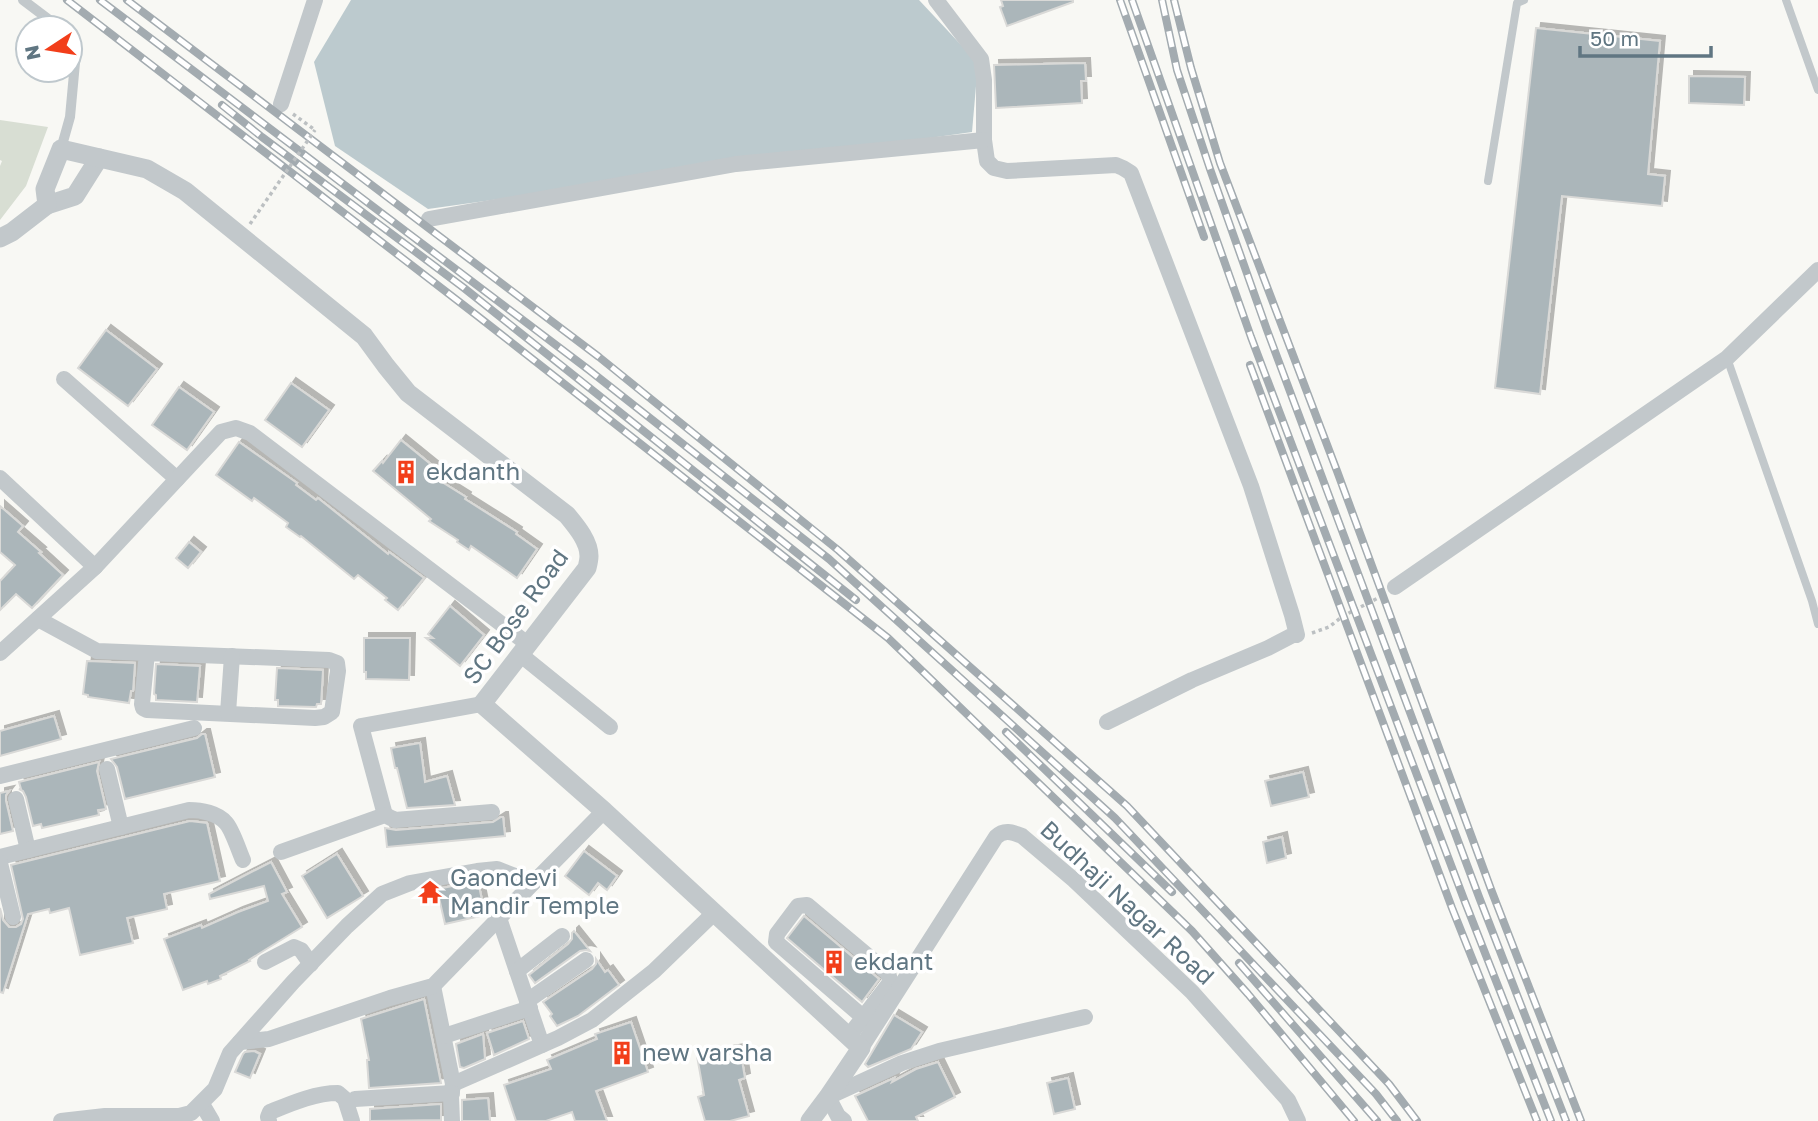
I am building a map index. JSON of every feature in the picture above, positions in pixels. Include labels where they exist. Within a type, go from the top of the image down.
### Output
[{"type":"street","points":[[23,0],[42,14]]},
{"type":"street","points":[[281,104],[315,0]]},
{"type":"street","points":[[936,0],[981,59],[986,161],[994,168],[1007,172],[1116,166],[1130,173],[1134,180],[1251,486],[1297,635],[1192,680],[1107,722]]},
{"type":"street","points":[[47,205],[45,189],[70,117],[73,84]]},
{"type":"street","points":[[429,219],[736,163],[984,140]]},
{"type":"street","name":"SC Bose Road","points":[[61,149],[147,169],[185,191],[364,336],[408,393],[567,515],[586,544],[589,556],[587,568],[482,704],[604,811],[855,1042]]},
{"type":"street","points":[[0,238],[47,205],[75,196],[99,158]]},
{"type":"street","points":[[1395,587],[1727,358],[1818,270]]},
{"type":"street","points":[[64,379],[177,479]]},
{"type":"street","points":[[0,653],[95,567],[221,432],[236,428],[250,433],[525,650],[610,727]]},
{"type":"street","points":[[0,478],[95,567]]},
{"type":"street","points":[[38,619],[97,651],[328,660],[337,663],[338,671],[332,712],[324,717],[147,710],[142,704],[146,653]]},
{"type":"street","points":[[228,713],[232,656]]},
{"type":"street","points":[[482,704],[361,726],[386,815],[395,820],[492,812]]},
{"type":"street","points":[[0,776],[194,728]]},
{"type":"street","points":[[107,769],[121,827]]},
{"type":"street","points":[[16,799],[28,850]]},
{"type":"street","points":[[0,857],[189,810],[199,810],[211,813],[226,823],[243,859]]},
{"type":"street","points":[[240,1042],[269,1039],[433,986],[604,811]]},
{"type":"street","points":[[281,852],[386,815]]},
{"type":"street","name":"Budhaji Nagar Road","points":[[855,1042],[996,837],[1000,833],[1014,832],[1073,880],[1192,992],[1288,1100],[1298,1121]]},
{"type":"street","points":[[0,863],[13,917]]},
{"type":"street","points":[[64,1121],[191,1114],[215,1089],[230,1053],[347,926],[382,894],[410,883],[467,872],[497,870],[533,883]]},
{"type":"street","points":[[810,1121],[828,1097],[855,1042],[863,1017],[890,980],[888,973],[807,905],[798,906],[777,934],[776,942],[863,1017]]},
{"type":"street","points":[[355,1099],[453,1088],[592,1020],[654,971],[715,913]]},
{"type":"street","points":[[499,918],[542,1045]]},
{"type":"street","points":[[517,971],[562,936]]},
{"type":"street","points":[[265,962],[294,947],[301,950],[311,964]]},
{"type":"street","points":[[444,1036],[528,1004],[586,960]]},
{"type":"street","points":[[433,986],[453,1088],[452,1121]]},
{"type":"street","points":[[828,1097],[902,1063],[939,1051],[1085,1017]]},
{"type":"street","points":[[269,1121],[270,1112],[305,1099],[338,1093],[345,1099],[352,1121]]},
{"type":"street","points":[[828,1097],[844,1121]]},
{"type":"street","points":[[202,1104],[212,1121]]},
{"type":"lane","points":[[1786,0],[1818,90]]},
{"type":"lane","points":[[1488,181],[1519,1]]},
{"type":"lane","points":[[1727,358],[1818,624]]},
{"type":"path","points":[[250,224],[315,130],[281,104]]},
{"type":"path","points":[[1297,635],[1307,635],[1329,627],[1343,616],[1395,587]]},
{"type":"shaded area","points":[[351,0],[919,0],[978,63],[972,132],[428,209],[335,146],[314,62]]},
{"type":"shaded area","points":[[0,120],[48,127],[26,186],[0,220],[2,161]]},
{"type":"building","points":[[1001,0],[1073,2],[1007,26],[1000,7],[1003,6]]},
{"type":"building","points":[[1536,28],[1660,41],[1648,174],[1665,176],[1662,206],[1562,196],[1540,394],[1495,388]]},
{"type":"building","points":[[1085,63],[1086,81],[1081,81],[1082,103],[996,108],[994,65]]},
{"type":"building","points":[[1689,76],[1745,77],[1744,105],[1689,103]]},
{"type":"building","points":[[106,330],[157,369],[128,406],[78,368]]},
{"type":"building","points":[[291,383],[329,410],[302,447],[265,420]]},
{"type":"building","points":[[179,387],[214,412],[187,450],[152,425]]},
{"type":"building","points":[[401,440],[439,471],[434,477],[517,532],[516,534],[537,549],[517,578],[471,546],[469,550],[457,542],[458,540],[429,521],[431,519],[373,471]]},
{"type":"building","points":[[239,442],[424,578],[398,610],[358,575],[354,579],[286,527],[288,523],[216,475]]},
{"type":"building","points":[[0,506],[23,526],[18,532],[63,575],[32,608],[16,594],[0,610],[0,581],[15,565],[0,552]]},
{"type":"building","points":[[189,542],[201,552],[188,568],[176,558]]},
{"type":"building","points":[[450,606],[484,635],[460,666],[426,638],[433,638],[428,634]]},
{"type":"building","points":[[364,638],[410,638],[409,680],[366,679]]},
{"type":"building","points":[[87,661],[135,663],[133,691],[129,703],[83,694]]},
{"type":"building","points":[[156,664],[200,666],[197,702],[156,700]]},
{"type":"building","points":[[277,668],[323,670],[321,704],[316,707],[278,706],[278,700],[275,700]]},
{"type":"building","points":[[54,716],[61,739],[0,756],[0,731]]},
{"type":"building","points":[[205,734],[215,777],[125,799],[117,767],[111,759],[197,738]]},
{"type":"building","points":[[420,743],[425,782],[447,776],[455,805],[407,808],[391,748]]},
{"type":"building","points":[[99,762],[97,771],[106,809],[98,810],[99,815],[42,828],[41,824],[33,826],[26,797],[19,789],[19,782]]},
{"type":"building","points":[[1303,772],[1309,797],[1271,806],[1265,781]]},
{"type":"building","points":[[9,791],[6,801],[13,831],[0,834],[0,793]]},
{"type":"building","points":[[501,817],[505,836],[387,847],[385,828],[396,830],[493,822]]},
{"type":"building","points":[[190,821],[207,823],[220,881],[164,894],[167,909],[127,918],[133,943],[80,955],[69,908],[50,913],[49,909],[28,914],[3,993],[0,992],[0,908],[3,920],[9,927],[16,927],[23,919],[11,865]]},
{"type":"building","points":[[1282,837],[1286,858],[1267,863],[1263,842]]},
{"type":"building","points":[[584,851],[617,876],[607,890],[598,883],[589,895],[565,876]]},
{"type":"building","points":[[337,854],[363,896],[327,918],[302,876]]},
{"type":"building","points":[[271,862],[287,892],[282,894],[302,927],[250,961],[220,976],[221,979],[183,990],[164,939],[201,925],[202,928],[268,901],[264,886],[210,899],[209,894]]},
{"type":"building","points":[[478,881],[485,915],[445,924],[437,889]]},
{"type":"building","name":"ekdant","points":[[804,916],[879,979],[862,1002],[787,938]]},
{"type":"building","points":[[574,931],[590,951],[580,951],[535,983],[529,975],[568,944]]},
{"type":"building","points":[[596,959],[619,985],[578,1016],[557,1026],[543,1002],[592,969]]},
{"type":"building","points":[[424,999],[441,1083],[369,1088],[369,1060],[361,1019]]},
{"type":"building","points":[[894,1015],[922,1032],[911,1049],[868,1067],[865,1064]]},
{"type":"building","points":[[523,1021],[529,1039],[494,1055],[487,1033]]},
{"type":"building","points":[[631,1022],[648,1072],[596,1091],[607,1121],[575,1121],[572,1112],[546,1121],[516,1121],[504,1085],[551,1069],[547,1060],[597,1039],[595,1034]]},
{"type":"building","points":[[483,1034],[485,1059],[464,1068],[460,1067],[456,1044]]},
{"type":"building","points":[[740,1049],[745,1078],[739,1080],[749,1116],[730,1121],[705,1121],[698,1097],[704,1095],[697,1056]]},
{"type":"building","points":[[254,1051],[260,1054],[250,1078],[235,1072],[243,1054]]},
{"type":"building","points":[[938,1062],[955,1097],[916,1117],[918,1121],[868,1121],[855,1096]]},
{"type":"building","points":[[1068,1078],[1075,1109],[1054,1114],[1047,1083]]},
{"type":"building","points":[[488,1098],[490,1121],[462,1121],[462,1100]]},
{"type":"building","points":[[441,1104],[441,1120],[370,1121],[370,1109]]},
{"type":"railway","points":[[67,0],[475,314],[888,638],[1192,931],[1354,1121]]},
{"type":"railway","points":[[100,0],[589,370],[829,559],[1115,818],[1376,1094],[1397,1121]]},
{"type":"railway","points":[[127,0],[599,357],[838,550],[1127,806],[1389,1084],[1417,1121]]},
{"type":"railway","points":[[1120,0],[1204,237]]},
{"type":"railway","points":[[1132,0],[1251,337],[1551,1121]]},
{"type":"railway","points":[[1162,0],[1177,70],[1267,330],[1479,897],[1566,1121]]},
{"type":"railway","points":[[1174,0],[1191,68],[1220,163],[1492,892],[1581,1121]]},
{"type":"railway","points":[[222,105],[464,288],[856,600]]},
{"type":"railway","points":[[1250,365],[1452,908],[1537,1121]]},
{"type":"railway","points":[[1006,732],[1172,892]]},
{"type":"railway","points":[[1239,963],[1377,1121]]},
{"type":"place","name":"ekdanth","points":[[406,472]]},
{"type":"place","name":"Gaondevi Mandir Temple","points":[[430,892]]},
{"type":"place","name":"ekdant","points":[[834,962]]},
{"type":"place","name":"new varsha","points":[[622,1053]]}]
